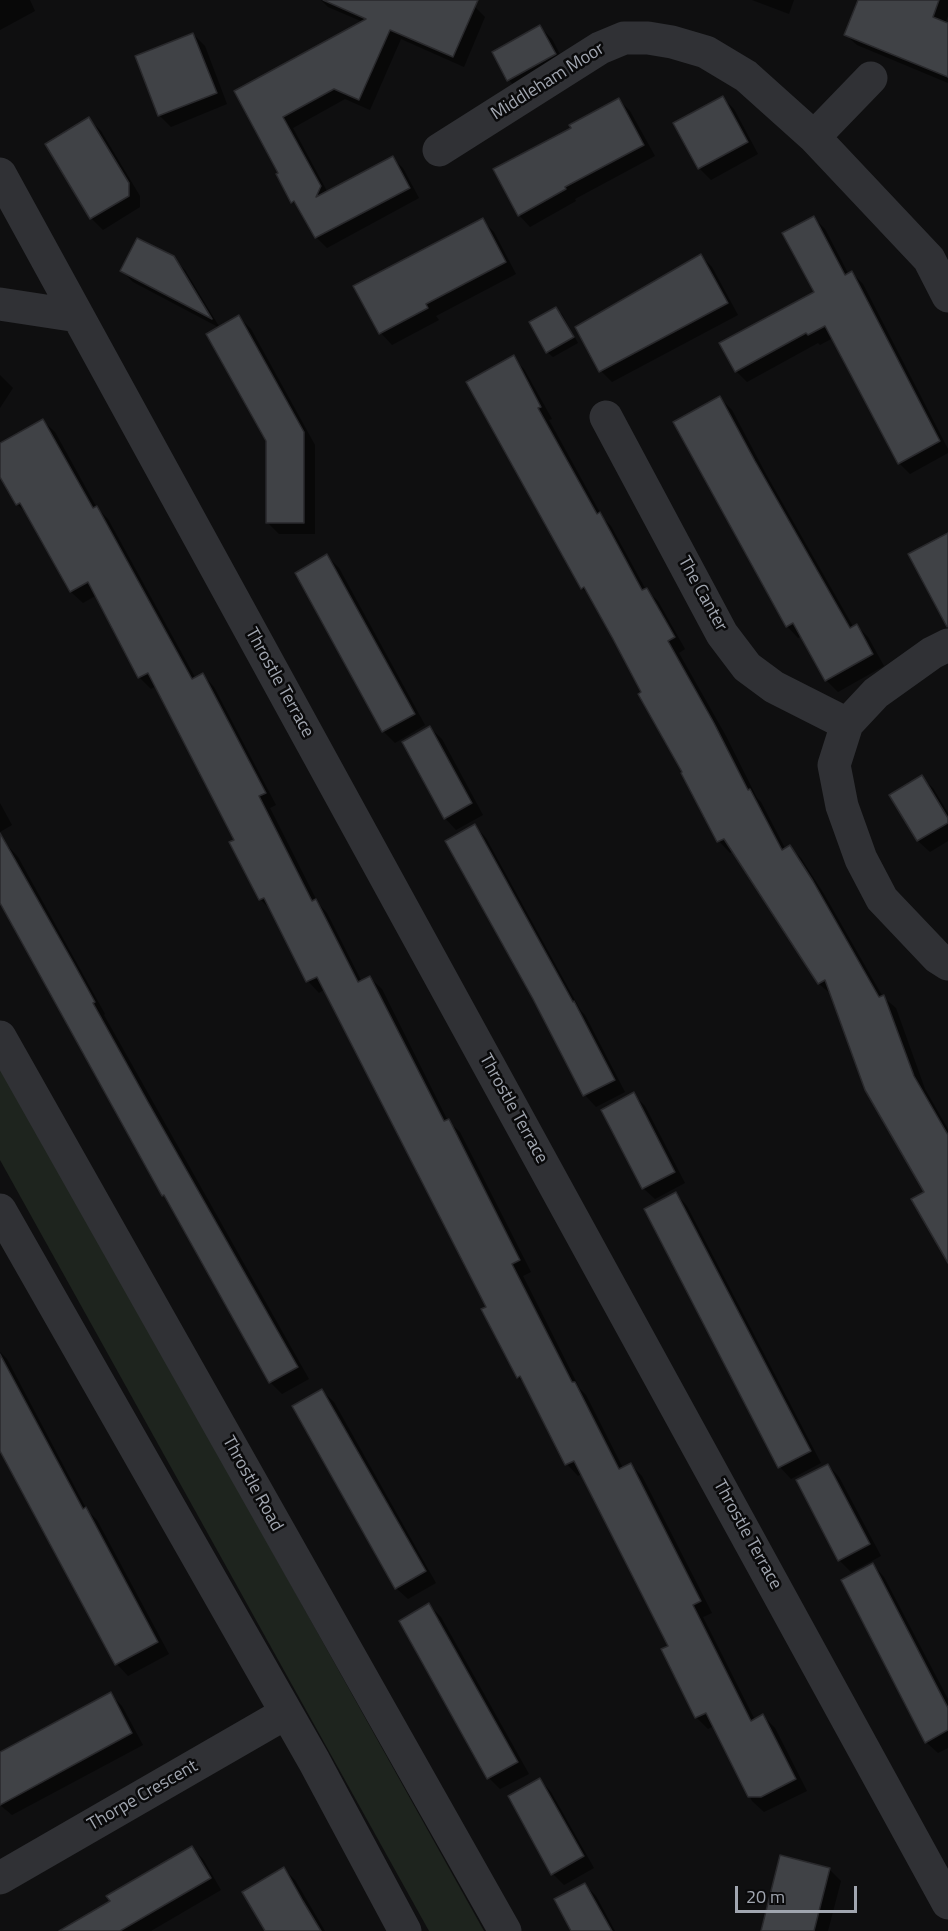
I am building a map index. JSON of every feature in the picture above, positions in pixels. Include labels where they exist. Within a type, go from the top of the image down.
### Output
[{"type":"street","name":"Middleham Moor","points":[[439,150],[600,48],[624,38],[648,38],[672,42],[706,52],[746,76],[814,137],[929,259],[948,296]]},
{"type":"street","points":[[814,137],[871,78]]},
{"type":"street","name":"Throstle Terrace","points":[[0,174],[948,1903]]},
{"type":"street","points":[[0,304],[78,316]]},
{"type":"street","name":"The Canter","points":[[606,417],[722,634],[747,667],[774,687],[847,724]]},
{"type":"street","points":[[948,645],[932,653],[876,693],[847,724],[834,765],[842,806],[861,859],[882,899],[937,957],[948,964]]},
{"type":"street","name":"Throstle Road","points":[[0,1037],[505,1931]]},
{"type":"street","points":[[0,1210],[286,1713],[405,1931]]},
{"type":"street","name":"Thorpe Crescent","points":[[0,1878],[286,1713]]},
{"type":"shaded area","points":[[0,1063],[484,1931],[429,1931],[0,1160]]},
{"type":"building","points":[[323,0],[478,0],[453,57],[390,30],[359,100],[334,89],[283,117],[321,186],[316,197],[393,156],[410,188],[315,238],[294,201],[291,203],[276,174],[278,173],[234,91],[366,19]]},
{"type":"building","points":[[858,0],[939,0],[933,17],[948,23],[948,77],[844,35]]},
{"type":"building","points":[[540,25],[556,54],[507,81],[492,52]]},
{"type":"building","points":[[193,33],[217,93],[158,116],[135,56]]},
{"type":"building","points":[[723,96],[748,142],[698,169],[673,123]]},
{"type":"building","points":[[619,98],[644,145],[565,187],[566,189],[518,216],[493,169],[571,128],[569,125]]},
{"type":"building","points":[[89,117],[129,183],[129,196],[90,219],[45,144]]},
{"type":"building","points":[[814,216],[845,275],[852,271],[940,441],[898,464],[825,326],[808,335],[806,333],[735,372],[719,343],[814,292],[782,233]]},
{"type":"building","points":[[483,218],[506,262],[426,304],[428,308],[379,334],[353,286]]},
{"type":"building","points":[[137,238],[174,256],[212,319],[120,271]]},
{"type":"building","points":[[701,254],[728,303],[599,372],[575,327]]},
{"type":"building","points":[[556,307],[574,337],[546,353],[529,322]]},
{"type":"building","points":[[239,315],[304,432],[304,523],[266,523],[266,441],[206,334]]},
{"type":"building","points":[[514,355],[541,407],[538,408],[597,514],[600,512],[642,590],[647,588],[675,637],[668,641],[782,850],[790,845],[879,997],[884,995],[914,1076],[948,1135],[948,1263],[911,1199],[924,1192],[865,1090],[825,980],[818,984],[724,839],[717,842],[682,772],[638,694],[641,692],[613,639],[584,587],[581,589],[466,382]]},
{"type":"building","points":[[720,396],[850,628],[857,624],[873,654],[825,681],[793,623],[786,627],[673,422]]},
{"type":"building","points":[[43,419],[93,508],[97,506],[192,679],[203,673],[266,793],[259,796],[312,901],[316,899],[358,982],[370,976],[444,1121],[449,1119],[520,1260],[512,1264],[619,1469],[631,1463],[701,1601],[693,1605],[751,1721],[763,1714],[796,1779],[761,1797],[748,1797],[706,1713],[695,1718],[661,1649],[668,1646],[574,1461],[565,1465],[520,1376],[517,1378],[481,1309],[486,1307],[317,977],[306,982],[264,898],[259,900],[229,842],[234,840],[148,673],[138,678],[88,582],[70,592],[20,503],[16,505],[0,477],[0,443]]},
{"type":"building","points":[[948,533],[948,626],[947,627],[908,554]]},
{"type":"building","points":[[327,554],[415,714],[382,732],[295,573]]},
{"type":"building","points":[[430,726],[472,803],[444,819],[402,742]]},
{"type":"building","points":[[922,775],[948,818],[948,823],[917,841],[889,795]]},
{"type":"building","points":[[475,824],[574,1001],[615,1080],[583,1096],[533,999],[445,841]]},
{"type":"building","points":[[0,833],[148,1102],[298,1367],[269,1383],[164,1195],[162,1196],[0,903]]},
{"type":"building","points":[[634,1092],[675,1172],[642,1189],[601,1110]]},
{"type":"building","points":[[676,1192],[811,1451],[778,1468],[644,1209]]},
{"type":"building","points":[[0,1354],[83,1509],[86,1507],[158,1642],[115,1665],[0,1451]]},
{"type":"building","points":[[322,1389],[426,1571],[395,1589],[292,1406]]},
{"type":"building","points":[[828,1464],[870,1544],[838,1561],[796,1480]]},
{"type":"building","points":[[873,1563],[948,1708],[948,1730],[925,1743],[841,1580]]},
{"type":"building","points":[[429,1603],[518,1762],[487,1779],[399,1621]]},
{"type":"building","points":[[111,1692],[132,1733],[0,1805],[0,1752]]},
{"type":"building","points":[[540,1778],[584,1856],[551,1875],[508,1796]]},
{"type":"building","points":[[192,1846],[211,1878],[120,1931],[59,1931],[110,1901],[106,1896]]},
{"type":"building","points":[[780,1855],[830,1868],[814,1931],[761,1931]]},
{"type":"building","points":[[284,1867],[321,1931],[265,1931],[242,1892]]},
{"type":"building","points":[[585,1883],[612,1931],[571,1931],[554,1899]]}]
